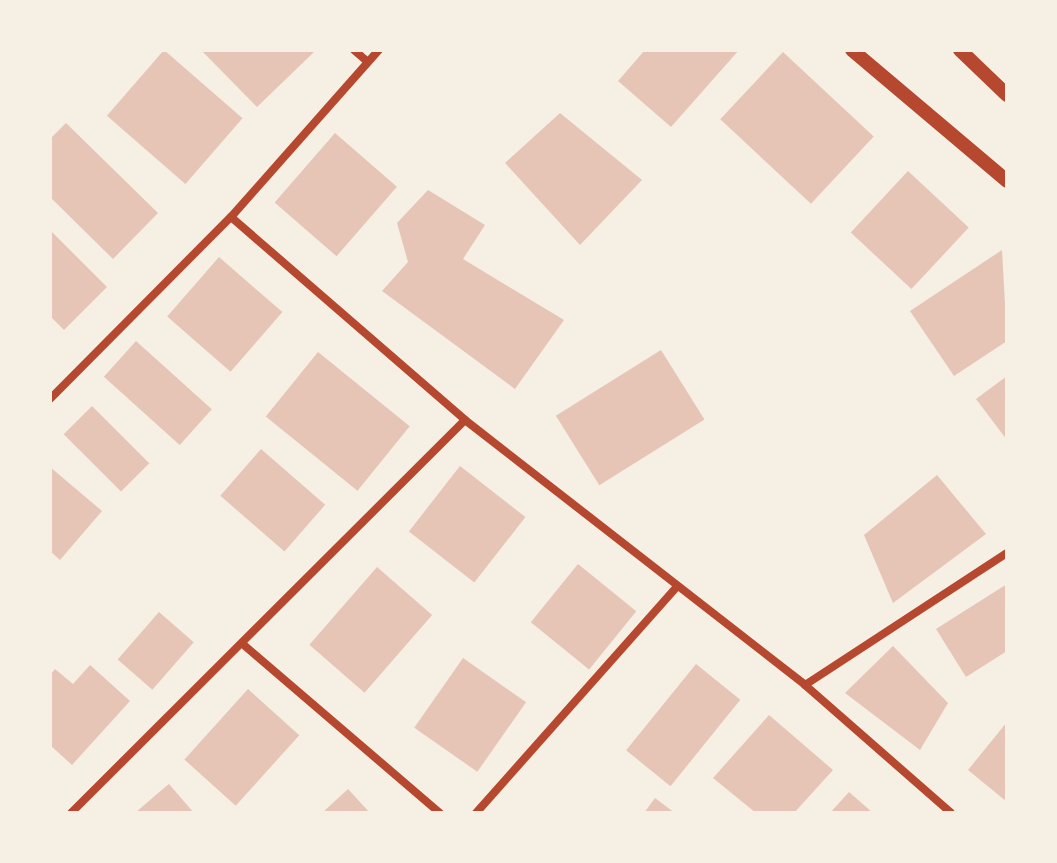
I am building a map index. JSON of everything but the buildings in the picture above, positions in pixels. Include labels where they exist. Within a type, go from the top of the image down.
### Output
[{"type":"street","points":[[354,50],[368,62]]},
{"type":"street","points":[[50,399],[231,217],[379,50]]},
{"type":"street","points":[[852,50],[1007,181]]},
{"type":"street","points":[[960,50],[1007,95]]},
{"type":"street","points":[[231,217],[465,420],[805,685],[951,813]]},
{"type":"street","points":[[71,813],[245,646],[465,420]]},
{"type":"street","points":[[805,685],[1007,553]]},
{"type":"street","points":[[476,813],[677,587]]},
{"type":"street","points":[[245,646],[440,813]]}]
